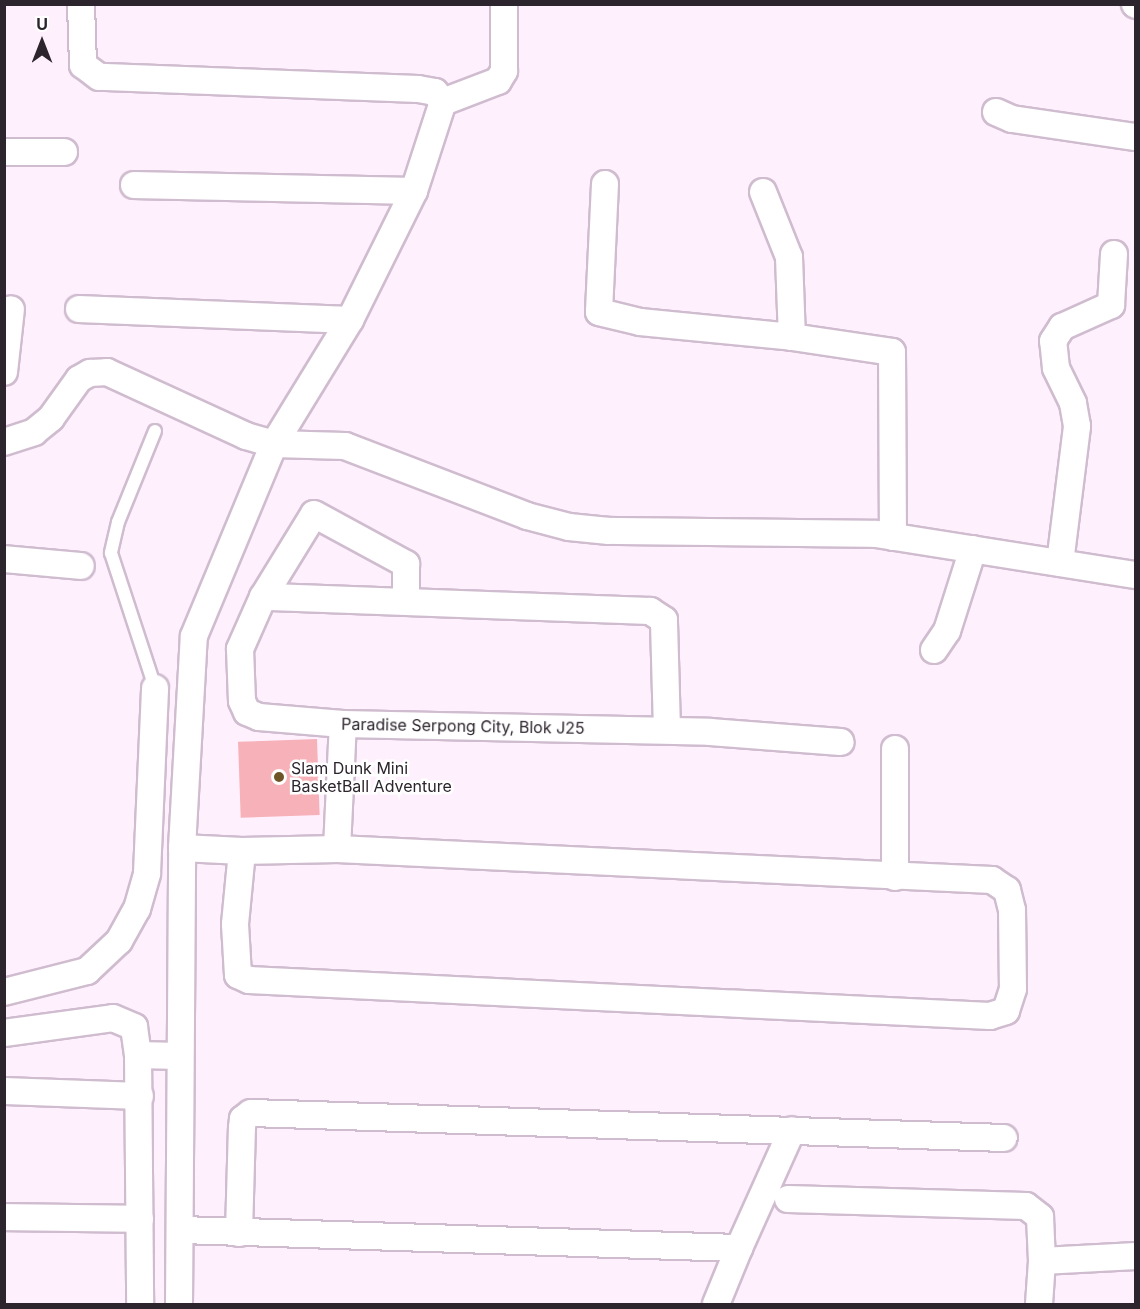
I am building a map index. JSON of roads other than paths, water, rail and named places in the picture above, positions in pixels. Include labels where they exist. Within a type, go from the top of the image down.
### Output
[{"type":"street","points":[[81,4],[82,66],[99,77],[418,89],[435,92],[443,102]]},
{"type":"street","points":[[443,102],[498,81],[504,71],[504,4]]},
{"type":"street","points":[[179,1305],[182,848],[194,636],[274,444],[350,320],[414,191],[443,102]]},
{"type":"street","points":[[996,112],[1012,119],[1136,137]]},
{"type":"street","points":[[4,152],[64,152]]},
{"type":"street","points":[[605,183],[599,312],[640,322],[792,337],[892,352],[893,537]]},
{"type":"street","points":[[134,186],[414,191]]},
{"type":"street","points":[[763,192],[789,257],[792,337]]},
{"type":"street","points":[[1060,563],[1077,426],[1073,403],[1056,368],[1053,341],[1062,327],[1111,305],[1114,254]]},
{"type":"street","points":[[4,372],[11,309]]},
{"type":"street","points":[[79,309],[350,320]]},
{"type":"street","points":[[4,442],[34,432],[51,418],[79,379],[90,373],[107,372],[180,408],[274,444],[319,443],[354,448],[527,516],[569,526],[609,531],[893,537],[1136,575]]},
{"type":"street","points":[[263,597],[314,514],[406,564],[406,600]]},
{"type":"street","points":[[934,651],[947,631],[973,549]]},
{"type":"street","points":[[4,559],[81,566]]},
{"type":"street","points":[[263,597],[406,600],[650,611],[664,620],[667,730]]},
{"type":"street","name":"Paradise Serpong City, Blok J25","points":[[263,597],[240,648],[242,701],[247,712],[259,717],[343,724],[667,730],[841,742]]},
{"type":"street","points":[[4,992],[87,971],[120,941],[137,909],[147,873],[155,688]]},
{"type":"street","points":[[337,849],[343,724]]},
{"type":"street","points":[[895,749],[895,877]]},
{"type":"street","points":[[182,848],[242,851],[337,849],[992,880],[1007,890],[1012,910],[1012,989],[1006,1011],[990,1016],[249,980],[238,975],[235,964],[242,851]]},
{"type":"street","points":[[4,1032],[113,1018],[134,1027],[140,1096],[140,1305]]},
{"type":"street","points":[[138,1055],[180,1056]]},
{"type":"street","points":[[4,1091],[140,1096]]},
{"type":"street","points":[[239,1233],[242,1128],[243,1119],[251,1113],[1004,1138]]},
{"type":"street","points":[[716,1305],[792,1130]]},
{"type":"street","points":[[788,1199],[1026,1206],[1041,1217],[1042,1261],[1039,1305]]},
{"type":"street","points":[[4,1217],[140,1219]]},
{"type":"street","points":[[181,1230],[739,1248]]},
{"type":"street","points":[[1042,1261],[1136,1256]]},
{"type":"lane","points":[[154,431],[118,522],[111,553],[155,688]]},
{"type":"place","name":"Slam Dunk Mini BasketBall Adventure","points":[[279,777]]}]
